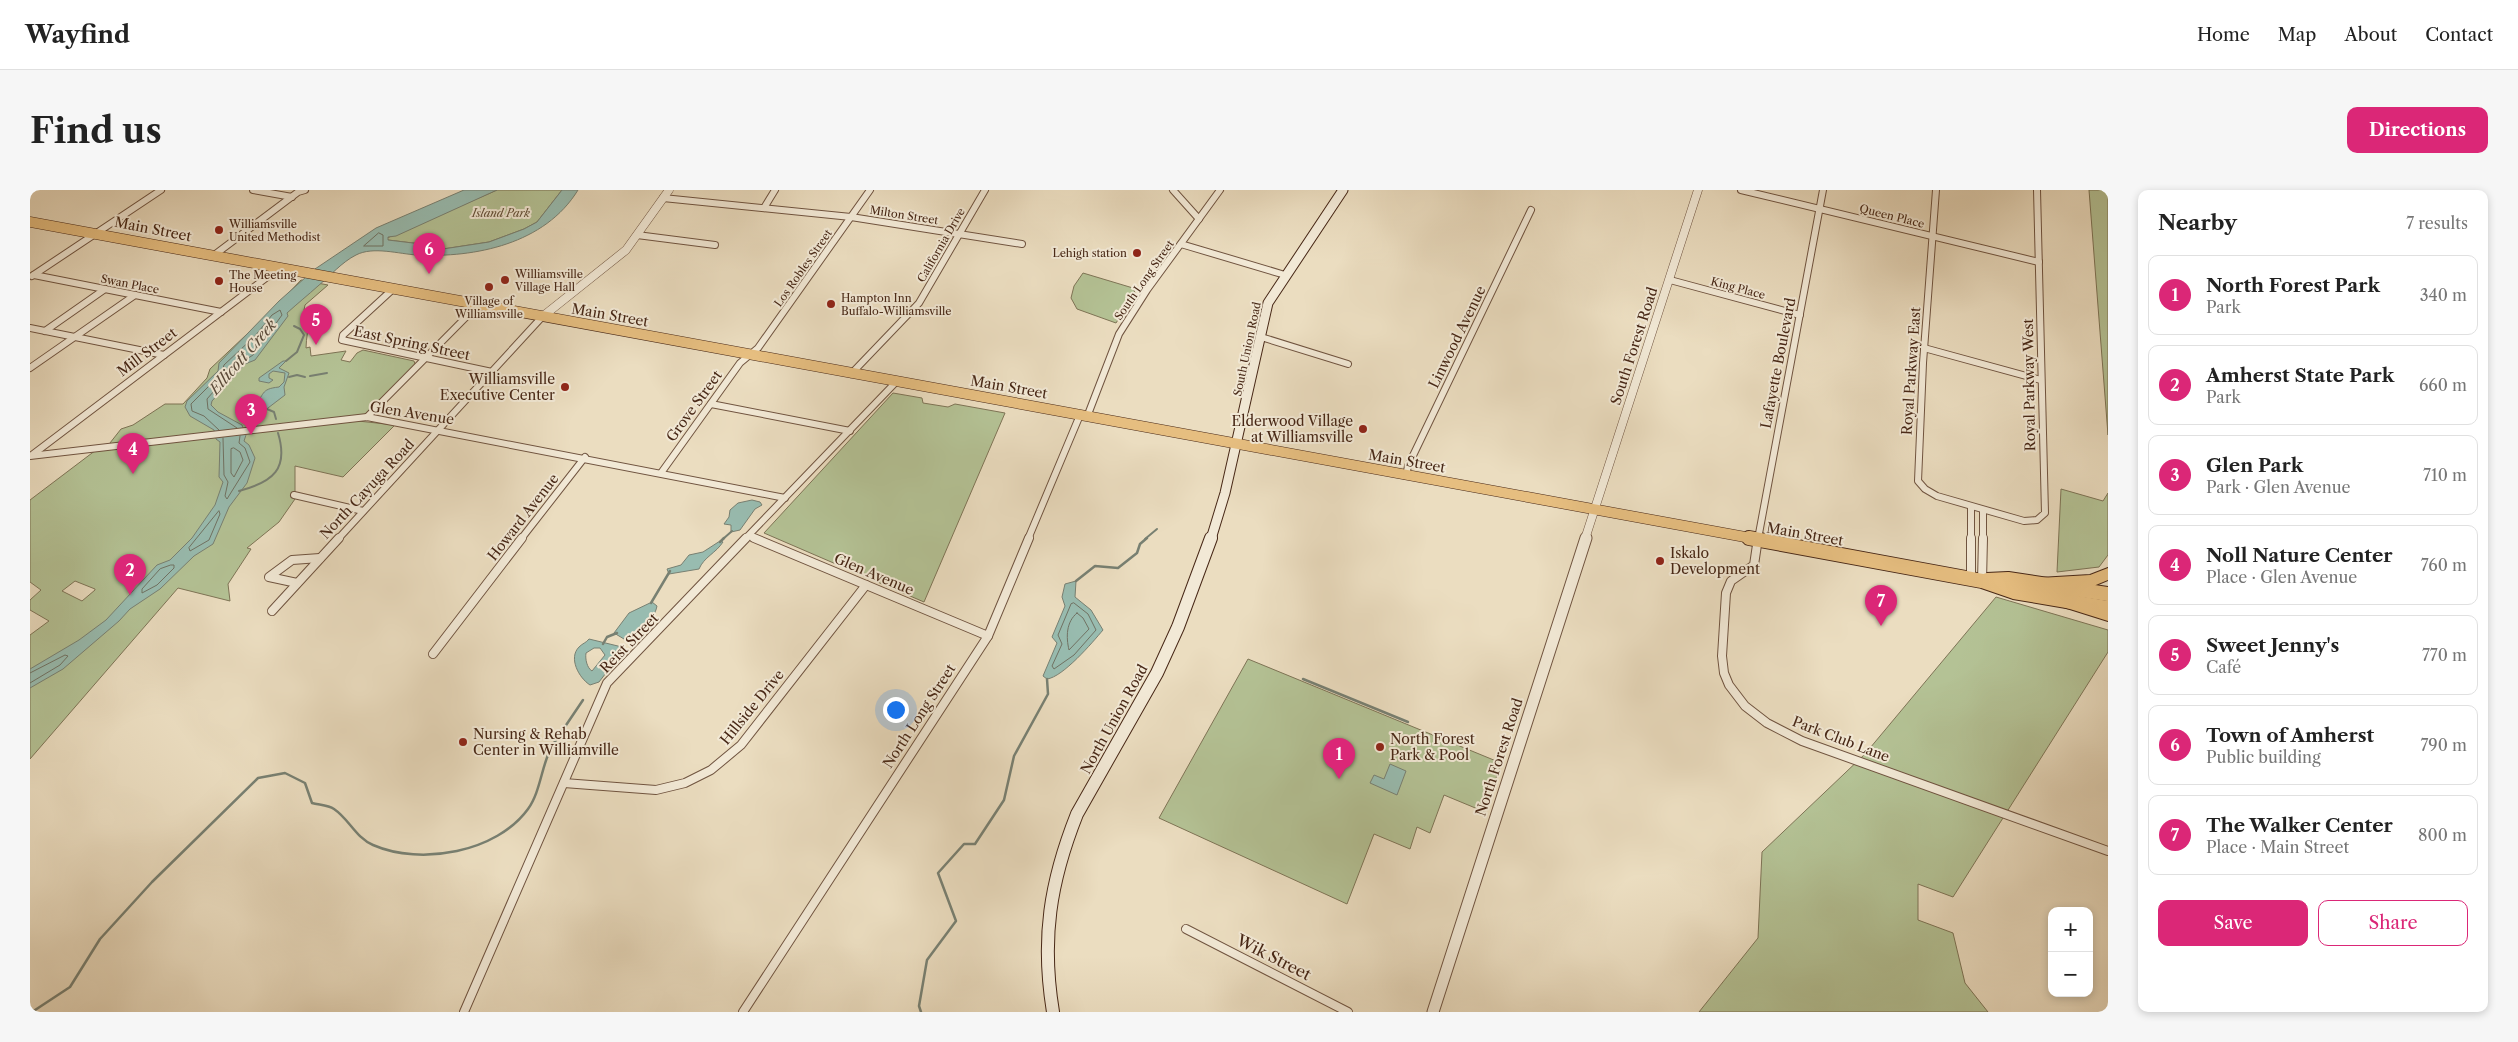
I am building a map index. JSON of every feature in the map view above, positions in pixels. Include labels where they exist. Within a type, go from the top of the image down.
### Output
[{"type":"highway","points":[[2038,584],[2091,582],[2108,574]]},
{"type":"highway","points":[[2059,600],[2108,615]]},
{"type":"main road","name":"South Union Road","points":[[1237,445],[1268,303],[1343,190]]},
{"type":"main road","name":"Main Street","points":[[30,222],[542,318],[1977,580],[2014,592],[2108,608]]},
{"type":"main road","name":"North Union Road","points":[[1053,1012],[1046,979],[1045,938],[1050,898],[1060,858],[1077,814],[1145,695],[1178,627],[1218,516],[1237,445]]},
{"type":"main road","name":"Main Street","points":[[1977,580],[2008,579],[2108,594]]},
{"type":"street","points":[[32,276],[162,190]]},
{"type":"street","points":[[253,190],[292,197]]},
{"type":"street","points":[[214,256],[292,197],[305,190]]},
{"type":"street","points":[[542,318],[626,250],[669,190]]},
{"type":"street","points":[[764,208],[776,190]]},
{"type":"street","name":"Los Robles Street","points":[[749,355],[758,348],[870,190]]},
{"type":"street","name":"California Drive","points":[[851,374],[919,303],[985,190]]},
{"type":"street","points":[[1173,190],[1199,219]]},
{"type":"street","name":"South Long Street","points":[[1083,416],[1119,334],[1220,190]]},
{"type":"street","name":"South Forest Road","points":[[1594,510],[1698,190]]},
{"type":"street","name":"Queen Place","points":[[1741,190],[2039,262]]},
{"type":"street","name":"Lafayette Boulevard","points":[[1757,540],[1823,190]]},
{"type":"street","name":"Royal Parkway East","points":[[1936,190],[1924,348],[1918,481],[1931,493],[1983,511]]},
{"type":"street","name":"Royal Parkway West","points":[[1983,511],[2024,521],[2037,520],[2044,513],[2037,190]]},
{"type":"street","name":"Milton Street","points":[[663,198],[851,217],[1022,244]]},
{"type":"street","name":"Linwood Avenue","points":[[1406,476],[1408,466],[1531,210]]},
{"type":"street","points":[[637,235],[715,244]]},
{"type":"street","points":[[1181,244],[1285,275]]},
{"type":"street","name":"Mill Street","points":[[30,456],[279,268]]},
{"type":"street","name":"Swan Place","points":[[32,276],[221,312]]},
{"type":"street","name":"King Place","points":[[1670,280],[1800,315]]},
{"type":"street","points":[[44,331],[105,289]]},
{"type":"street","name":"East Spring Street","points":[[393,289],[342,338],[343,341],[492,372]]},
{"type":"street","points":[[32,365],[135,295]]},
{"type":"street","points":[[367,417],[478,305]]},
{"type":"street","name":"North Cayuga Road","points":[[272,611],[542,318]]},
{"type":"street","points":[[30,328],[164,355]]},
{"type":"street","points":[[1261,337],[1348,364]]},
{"type":"street","points":[[1924,348],[2042,380]]},
{"type":"street","name":"Grove Street","points":[[661,473],[740,363],[749,355]]},
{"type":"street","name":"Reist Street","points":[[464,1012],[607,683],[896,382]]},
{"type":"street","points":[[711,404],[850,431]]},
{"type":"street","name":"North Long Street","points":[[743,1012],[988,636],[1083,416]]},
{"type":"street","name":"Glen Avenue","points":[[30,456],[367,417],[786,498]]},
{"type":"street","name":"Howard Avenue","points":[[432,654],[585,458]]},
{"type":"street","points":[[294,495],[363,511]]},
{"type":"street","points":[[1971,507],[1977,580]]},
{"type":"street","name":"North Forest Road","points":[[1433,1012],[1594,510]]},
{"type":"street","points":[[1977,580],[1983,511]]},
{"type":"street","name":"Glen Avenue","points":[[749,536],[988,636]]},
{"type":"street","name":"Park Club Lane","points":[[1757,540],[1754,565],[1734,577],[1726,588],[1723,667],[1728,684],[1755,714],[1784,733],[1802,741],[2108,851]]},
{"type":"street","points":[[297,583],[269,577],[282,563],[297,556],[320,558]]},
{"type":"street","name":"Hillside Drive","points":[[564,783],[656,790],[685,783],[711,770],[742,745],[866,585]]},
{"type":"street","name":"Wik Street","points":[[1186,929],[1348,1012]]},
{"type":"green space","name":"Island Park","points":[[497,190],[562,190],[537,222],[489,242],[443,249],[388,240],[387,238]]},
{"type":"green space","points":[[2089,190],[2108,190],[2108,435]]},
{"type":"green space","points":[[1083,273],[1133,288],[1135,293],[1116,323],[1077,309],[1071,298],[1074,286]]},
{"type":"green space","points":[[301,280],[328,285],[305,305],[304,310],[314,312],[308,318],[306,348],[310,347],[311,356],[346,351],[341,360],[350,362],[357,353],[363,350],[414,361],[415,364],[358,421],[395,425],[343,477],[295,466],[295,499],[279,522],[247,548],[251,549],[228,584],[230,601],[178,588],[30,759],[30,635],[49,621],[30,610],[30,600],[41,590],[30,582],[30,500],[96,450],[106,448],[121,429],[133,425],[165,404],[183,404],[207,378],[210,369],[246,335],[251,333]],"holes":[[[75,581],[95,589],[82,601],[62,591]]]},
{"type":"green space","points":[[893,393],[922,398],[923,403],[948,407],[955,404],[1005,413],[924,602],[764,533]]},
{"type":"green space","points":[[2061,489],[2103,501],[2108,493],[2108,555],[2099,567],[2057,572]]},
{"type":"green space","points":[[1996,597],[2108,630],[2108,652],[1953,897],[1918,884],[1918,920],[1953,933],[1965,983],[1988,1012],[1699,1012],[1758,938],[1762,852],[1865,754]]},
{"type":"green space","points":[[1248,659],[1501,763],[1485,812],[1444,795],[1430,833],[1417,827],[1410,849],[1374,834],[1347,904],[1159,818]]},
{"type":"water","name":"Ellicott Creek","points":[[464,190],[497,190],[396,236],[388,237],[388,240],[443,249],[489,242],[537,222],[562,190],[578,190],[564,208],[547,223],[528,235],[507,244],[462,254],[417,255],[386,251],[363,252],[341,265],[287,313],[288,316],[255,360],[245,364],[212,401],[211,405],[218,412],[242,425],[246,435],[244,441],[249,445],[255,458],[247,483],[229,507],[213,544],[194,556],[160,589],[130,609],[119,621],[63,669],[30,688],[30,669],[79,640],[106,620],[157,565],[170,560],[192,538],[215,505],[223,482],[219,477],[220,442],[216,439],[214,430],[190,416],[185,407],[187,401],[218,371],[219,363],[279,301],[315,269],[376,228]]},
{"type":"water","points":[[283,361],[286,361],[279,368],[289,373],[284,387],[285,395],[264,411],[256,412],[253,406],[265,391],[279,387],[284,382],[285,373],[273,371],[269,374],[269,378],[273,380],[269,383],[259,381],[259,378]]},
{"type":"water","points":[[752,500],[760,502],[762,505],[755,509],[740,530],[731,532],[731,525],[724,524],[729,517],[730,510],[738,503]]},
{"type":"water","points":[[720,541],[723,542],[704,561],[699,569],[669,574],[667,569],[681,565],[689,555],[703,552]]},
{"type":"water","points":[[1076,581],[1075,597],[1091,610],[1103,630],[1069,666],[1054,677],[1047,679],[1043,676],[1057,643],[1052,637],[1065,606],[1062,597],[1065,584]]},
{"type":"water","points":[[652,602],[657,606],[649,622],[624,639],[614,633],[629,613]]},
{"type":"water","points":[[589,639],[622,647],[623,651],[599,682],[590,685],[582,678],[575,662],[576,652],[579,647]],"holes":[[[594,648],[600,648],[605,655],[592,671],[587,663],[586,653]]]},
{"type":"water","points":[[1390,764],[1406,771],[1397,795],[1370,783],[1374,775],[1384,779]]},
{"type":"waterway","points":[[286,361],[297,352],[304,335],[300,329],[294,326]]},
{"type":"waterway","points":[[310,376],[327,373]]},
{"type":"waterway","points":[[289,377],[297,375],[305,377]]},
{"type":"waterway","points":[[267,409],[274,412],[276,419]]},
{"type":"waterway","points":[[239,491],[261,483],[275,472],[281,456],[278,433]]},
{"type":"waterway","points":[[1145,539],[1157,529]]},
{"type":"waterway","points":[[723,539],[732,531]]},
{"type":"waterway","points":[[1076,581],[1095,566],[1118,568],[1137,553],[1140,544],[1147,538]]},
{"type":"waterway","points":[[720,542],[723,539]]},
{"type":"waterway","points":[[651,603],[670,571]]},
{"type":"waterway","points":[[603,644],[607,637],[617,633]]},
{"type":"waterway","points":[[921,1012],[919,1006],[927,960],[956,921],[938,873],[964,844],[975,844],[1004,800],[1014,756],[1048,694],[1047,679]]},
{"type":"waterway","points":[[1303,679],[1408,722]]},
{"type":"waterway","points":[[554,743],[583,700]]},
{"type":"waterway","points":[[32,1012],[70,987],[100,939],[152,882],[258,778],[285,773],[305,783],[312,803],[334,809],[362,838],[373,845],[392,851],[413,854],[435,854],[457,851],[478,845],[497,836],[514,824],[532,803],[548,755]]},
{"type":"place","name":"Williamsville United Methodist","points":[[219,230]]},
{"type":"place","name":"Lehigh station","points":[[1137,253]]},
{"type":"place","name":"Town of Amherst","points":[[429,274]]},
{"type":"place","name":"Williamsville Village Hall","points":[[505,280]]},
{"type":"place","name":"The Meeting House","points":[[219,281]]},
{"type":"place","name":"Village of Williamsville","points":[[489,287]]},
{"type":"place","name":"Hampton Inn Buffalo-Williamsville","points":[[831,304]]},
{"type":"place","name":"Sweet Jenny's","points":[[316,345]]},
{"type":"place","name":"Williamsville Executive Center","points":[[565,387]]},
{"type":"place","name":"Elderwood Village at Williamsville","points":[[1363,429]]},
{"type":"place","name":"Glen Park","points":[[251,435]]},
{"type":"place","name":"Noll Nature Center","points":[[133,474]]},
{"type":"place","name":"Iskalo Development","points":[[1660,561]]},
{"type":"place","name":"Amherst State Park","points":[[130,595]]},
{"type":"place","name":"The Walker Center","points":[[1881,626]]},
{"type":"place","name":"Nursing & Rehab Center in Williamville","points":[[463,742]]},
{"type":"place","name":"North Forest Park & Pool","points":[[1380,747]]},
{"type":"place","name":"North Forest Park","points":[[1339,779]]}]
